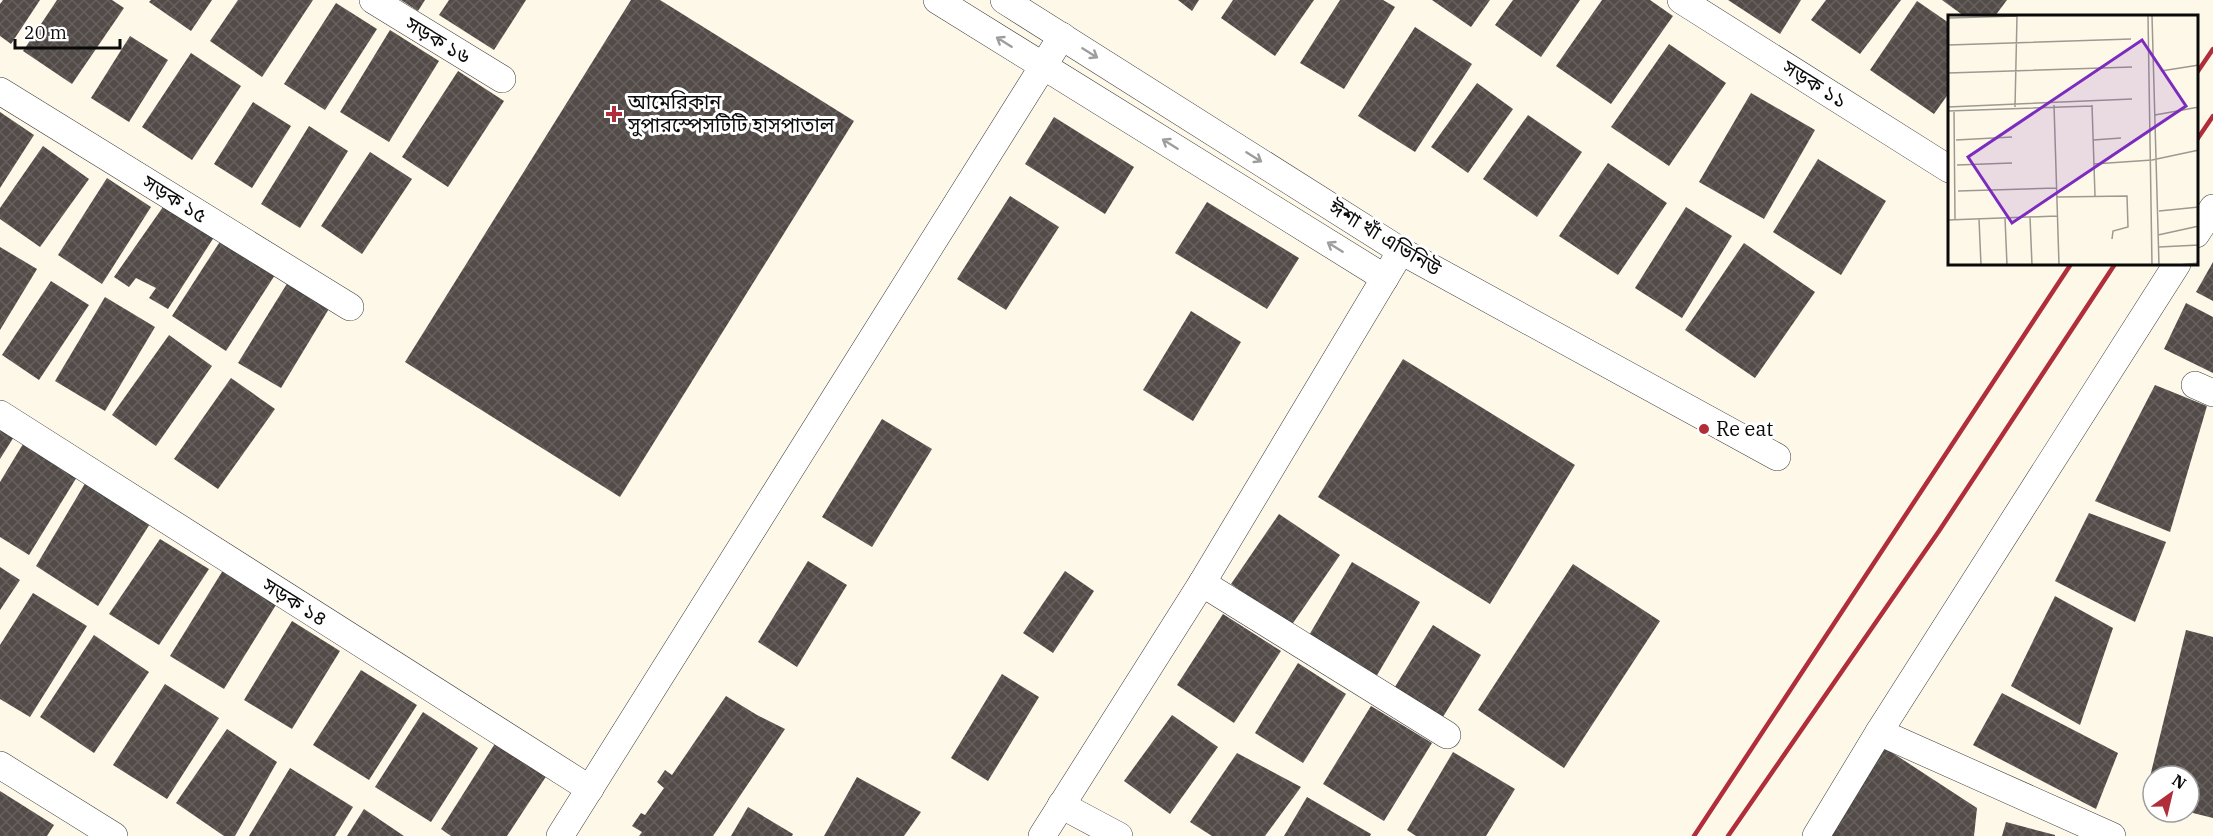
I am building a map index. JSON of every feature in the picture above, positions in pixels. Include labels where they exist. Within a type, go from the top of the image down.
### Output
[{"type":"street","name":"সড়ক ১৬","points":[[373,0],[502,79]]},
{"type":"street","points":[[937,0],[1385,278]]},
{"type":"street","name":"ঈশা খাঁ এভিনিউ","points":[[1004,0],[1401,251],[1777,457]]},
{"type":"street","name":"সড়ক ১১","points":[[1681,0],[1948,168]]},
{"type":"street","points":[[561,836],[1062,36]]},
{"type":"street","name":"সড়ক ১৫","points":[[0,91],[350,307]]},
{"type":"street","points":[[2198,231],[2213,208]]},
{"type":"street","points":[[1042,836],[1202,583],[1401,251]]},
{"type":"street","points":[[1816,836],[1879,732],[2176,266]]},
{"type":"street","name":"সড়ক ১৪","points":[[0,414],[590,789]]},
{"type":"street","points":[[1202,583],[1448,735]]},
{"type":"street","points":[[1879,732],[2112,836]]},
{"type":"street","points":[[0,765],[114,836]]},
{"type":"street","points":[[1061,805],[1119,836]]},
{"type":"building","points":[[3,0],[40,0],[11,44],[0,36],[0,4]]},
{"type":"building","points":[[57,0],[112,0],[124,8],[72,84],[23,51]]},
{"type":"building","points":[[151,0],[212,0],[191,31],[149,2]]},
{"type":"building","points":[[238,0],[313,0],[262,77],[210,41]]},
{"type":"building","points":[[401,0],[425,0],[418,11]]},
{"type":"building","points":[[449,0],[526,0],[494,50],[439,15]]},
{"type":"building","points":[[631,0],[660,0],[854,121],[620,497],[405,362]]},
{"type":"building","points":[[1178,0],[1199,0],[1192,11]]},
{"type":"building","points":[[1233,0],[1314,0],[1275,56],[1221,18]]},
{"type":"building","points":[[1340,0],[1383,0],[1395,7],[1344,89],[1300,63]]},
{"type":"building","points":[[1432,0],[1490,0],[1471,27]]},
{"type":"building","points":[[1513,0],[1580,0],[1541,57],[1495,25]]},
{"type":"building","points":[[1602,0],[1650,0],[1673,16],[1611,104],[1556,66]]},
{"type":"building","points":[[1728,0],[1801,0],[1780,34]]},
{"type":"building","points":[[1826,0],[1901,0],[1860,54],[1811,20]]},
{"type":"building","points":[[1942,0],[2007,0],[1996,15],[1963,15]]},
{"type":"building","points":[[1917,1],[1948,22],[1948,94],[1934,114],[1870,70]]},
{"type":"building","points":[[336,3],[377,29],[325,110],[284,84]]},
{"type":"building","points":[[1415,27],[1472,64],[1415,152],[1358,116]]},
{"type":"building","points":[[390,30],[439,61],[389,142],[340,112]]},
{"type":"building","points":[[130,36],[168,60],[129,122],[91,98]]},
{"type":"building","points":[[1669,44],[1726,83],[1669,166],[1611,127]]},
{"type":"building","points":[[191,53],[241,86],[192,160],[142,127]]},
{"type":"building","points":[[458,71],[504,101],[448,187],[402,157]]},
{"type":"building","points":[[1477,83],[1513,109],[1468,173],[1431,147]]},
{"type":"building","points":[[1751,93],[1815,130],[1764,219],[1699,182]]},
{"type":"building","points":[[253,102],[291,126],[252,188],[214,164]]},
{"type":"building","points":[[0,112],[34,135],[0,188]]},
{"type":"building","points":[[1528,115],[1582,152],[1537,217],[1483,179]]},
{"type":"building","points":[[1054,117],[1134,167],[1105,214],[1025,164]]},
{"type":"building","points":[[309,126],[348,151],[300,228],[261,204]]},
{"type":"building","points":[[43,146],[89,179],[40,247],[0,219],[0,208]]},
{"type":"building","points":[[370,152],[412,179],[362,254],[321,226]]},
{"type":"building","points":[[1818,159],[1886,201],[1841,275],[1773,232]]},
{"type":"building","points":[[1608,163],[1667,203],[1618,275],[1559,236]]},
{"type":"building","points":[[107,178],[151,207],[102,284],[58,255]]},
{"type":"building","points":[[1010,196],[1059,227],[1006,310],[957,279]]},
{"type":"building","points":[[1207,202],[1299,258],[1267,309],[1175,253]]},
{"type":"building","points":[[165,204],[216,234],[168,309],[149,298],[156,288],[136,278],[129,287],[114,277]]},
{"type":"building","points":[[1686,207],[1732,236],[1682,318],[1635,288]]},
{"type":"building","points":[[221,240],[275,275],[226,351],[172,316]]},
{"type":"building","points":[[1744,243],[1815,292],[1755,378],[1685,330]]},
{"type":"building","points":[[0,247],[37,269],[0,330]]},
{"type":"building","points":[[2213,262],[2213,301],[2196,292]]},
{"type":"building","points":[[51,281],[89,305],[39,380],[2,355]]},
{"type":"building","points":[[288,282],[330,307],[281,388],[238,363]]},
{"type":"building","points":[[105,297],[155,327],[105,411],[55,381]]},
{"type":"building","points":[[2186,303],[2213,317],[2213,373],[2164,349]]},
{"type":"building","points":[[1191,311],[1241,342],[1193,421],[1143,390]]},
{"type":"building","points":[[169,335],[212,366],[156,446],[112,415]]},
{"type":"building","points":[[1403,359],[1575,465],[1490,604],[1318,497]]},
{"type":"building","points":[[231,378],[275,409],[218,489],[174,459]]},
{"type":"building","points":[[2155,385],[2207,406],[2170,532],[2095,501]]},
{"type":"building","points":[[882,419],[932,449],[872,547],[822,517]]},
{"type":"building","points":[[0,421],[17,432],[0,459]]},
{"type":"building","points":[[26,439],[80,472],[29,555],[0,537],[0,482]]},
{"type":"building","points":[[90,475],[153,519],[98,606],[36,566]]},
{"type":"building","points":[[2089,513],[2166,542],[2135,622],[2055,581]]},
{"type":"building","points":[[1279,514],[1340,555],[1291,626],[1231,584]]},
{"type":"building","points":[[160,539],[209,569],[159,645],[109,614]]},
{"type":"building","points":[[808,561],[847,585],[797,667],[758,642]]},
{"type":"building","points":[[1352,562],[1420,602],[1376,677],[1308,637]]},
{"type":"building","points":[[1573,564],[1660,621],[1564,768],[1478,710]]},
{"type":"building","points":[[0,567],[20,580],[0,610]]},
{"type":"building","points":[[225,567],[279,600],[224,689],[170,656]]},
{"type":"building","points":[[1065,571],[1094,591],[1053,653],[1023,633]]},
{"type":"building","points":[[33,593],[87,626],[30,717],[0,699],[0,645]]},
{"type":"building","points":[[2055,596],[2113,628],[2080,725],[2011,686]]},
{"type":"building","points":[[1223,614],[1281,651],[1234,723],[1177,685]]},
{"type":"building","points":[[292,621],[340,651],[292,729],[244,700]]},
{"type":"building","points":[[1433,625],[1481,655],[1438,725],[1390,695]]},
{"type":"building","points":[[2186,630],[2213,637],[2213,818],[2201,815],[2201,764],[2153,764]]},
{"type":"building","points":[[94,635],[149,672],[94,753],[40,717]]},
{"type":"building","points":[[1298,663],[1346,694],[1303,763],[1255,733]]},
{"type":"building","points":[[361,670],[417,705],[369,780],[313,745]]},
{"type":"building","points":[[1002,674],[1039,697],[988,781],[951,758]]},
{"type":"building","points":[[165,684],[219,718],[167,799],[113,765]]},
{"type":"building","points":[[2002,693],[2118,753],[2096,809],[1973,745]]},
{"type":"building","points":[[726,696],[785,729],[713,836],[639,836],[642,832],[632,826],[641,813],[645,815],[664,788],[657,782],[665,770],[672,775]]},
{"type":"building","points":[[1371,706],[1432,743],[1384,821],[1323,784]]},
{"type":"building","points":[[423,712],[478,748],[431,822],[375,787]]},
{"type":"building","points":[[1172,715],[1218,747],[1170,814],[1124,781]]},
{"type":"building","points":[[227,729],[277,762],[235,836],[224,836],[176,803]]},
{"type":"building","points":[[496,742],[547,775],[507,836],[451,836],[441,829]]},
{"type":"building","points":[[1885,748],[1977,808],[1974,836],[1831,836]]},
{"type":"building","points":[[1453,752],[1515,789],[1486,836],[1416,836],[1407,830]]},
{"type":"building","points":[[1237,753],[1301,787],[1265,836],[1212,836],[1190,822]]},
{"type":"building","points":[[290,768],[353,807],[335,836],[249,836]]},
{"type":"building","points":[[857,777],[921,812],[904,836],[824,836]]},
{"type":"building","points":[[0,791],[54,825],[47,836],[0,836]]},
{"type":"building","points":[[1307,797],[1371,834],[1370,836],[1284,836]]},
{"type":"building","points":[[748,807],[793,834],[792,836],[731,836]]},
{"type":"building","points":[[364,809],[404,836],[347,836]]},
{"type":"building","points":[[2006,822],[2055,835],[2055,836],[2002,836]]},
{"type":"railway","points":[[2198,71],[2213,49]]},
{"type":"railway","points":[[2198,138],[2213,116]]},
{"type":"railway","points":[[1694,836],[2070,266]]},
{"type":"railway","points":[[1728,836],[1939,531],[2114,266]]},
{"type":"place","name":"আমেরিকান সুপারস্পেসটিটি হাসপাতাল","points":[[614,114]]},
{"type":"place","name":"Re eat","points":[[1704,429]]}]
